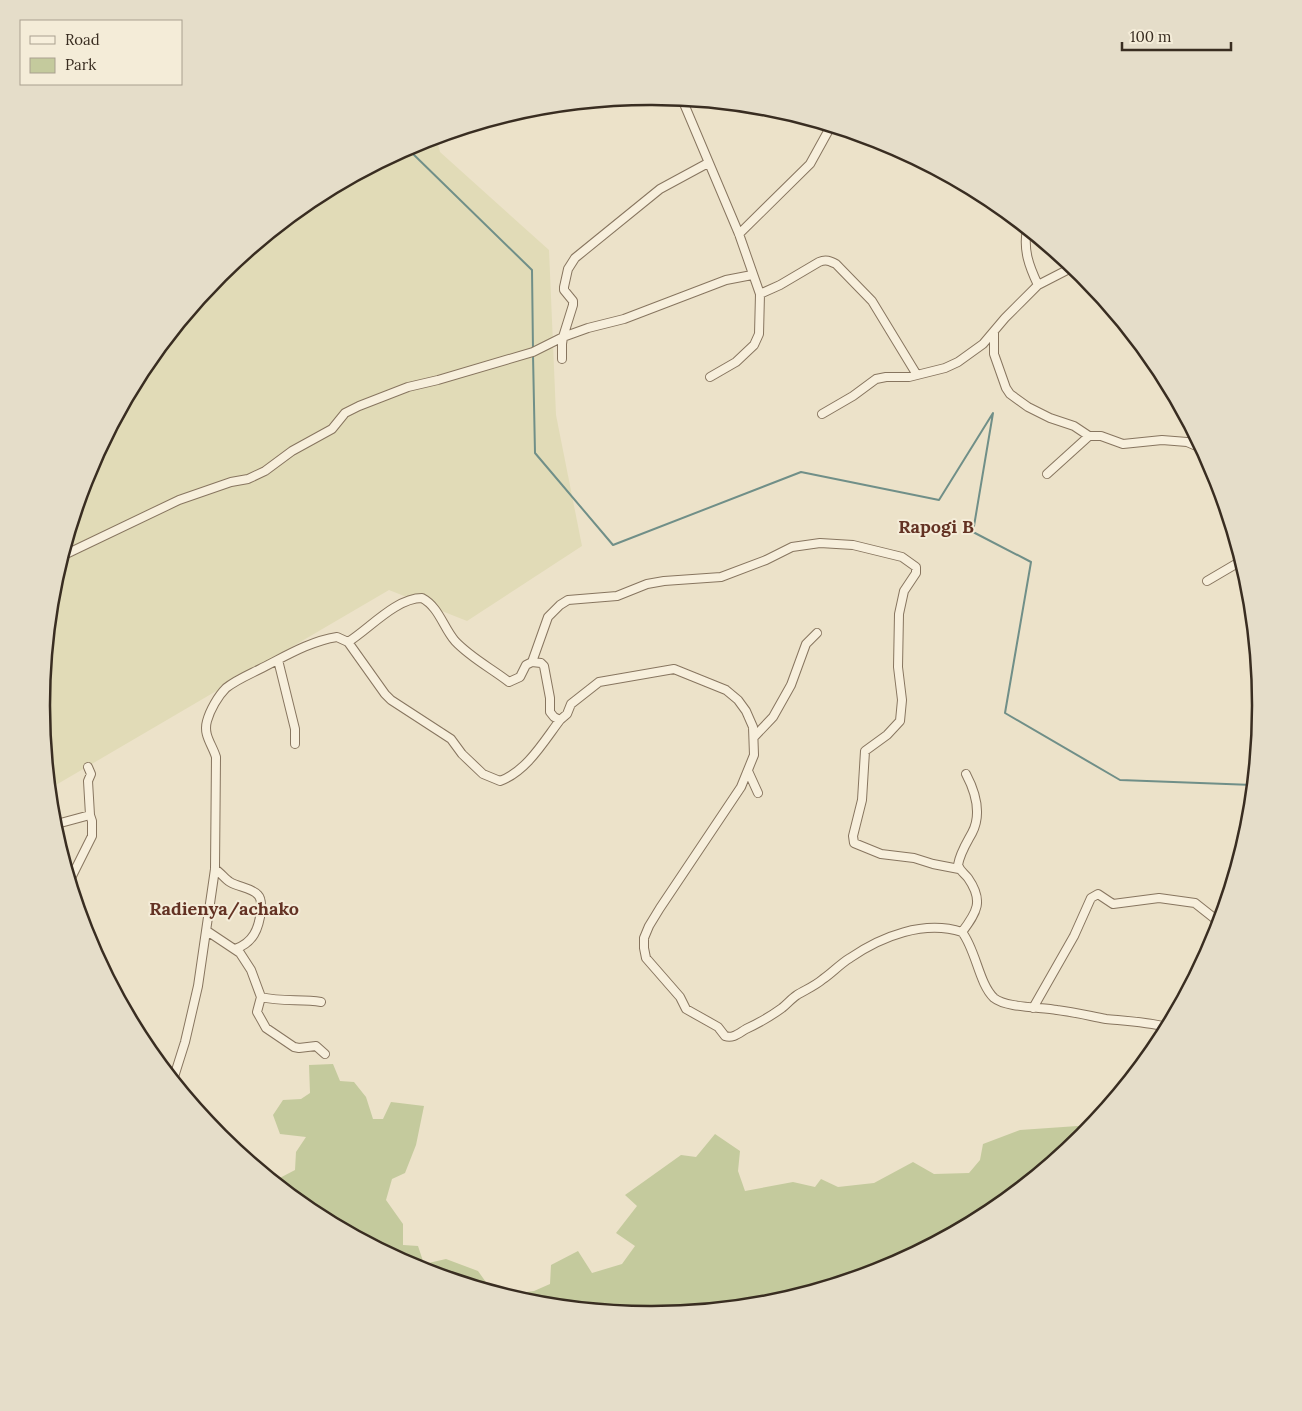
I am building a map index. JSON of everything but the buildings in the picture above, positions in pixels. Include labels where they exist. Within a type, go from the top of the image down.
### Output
[{"type":"street","points":[[685,106],[738,234],[760,294],[759,334],[754,345],[736,362],[710,377]]},
{"type":"street","points":[[738,234],[810,164],[828,131]]},
{"type":"street","points":[[562,359],[562,344],[574,306],[573,300],[564,290],[564,287],[568,269],[575,258],[660,189],[708,163]]},
{"type":"street","points":[[1026,236],[1026,255],[1038,285]]},
{"type":"street","points":[[760,294],[824,260],[836,264],[872,301],[917,374]]},
{"type":"street","points":[[822,414],[876,379],[909,377],[945,368],[958,362],[973,352],[994,333],[1005,318],[1038,285],[1065,271]]},
{"type":"street","points":[[69,552],[179,500],[231,482],[248,480],[265,471],[292,451],[332,429],[346,413],[359,406],[408,388],[533,352],[588,328],[624,319],[726,280],[752,276]]},
{"type":"street","points":[[994,333],[994,354],[1006,388],[1010,394],[1035,411],[1074,426],[1089,436],[1100,436],[1123,444],[1162,440],[1192,444]]},
{"type":"street","points":[[1047,474],[1089,436]]},
{"type":"street","points":[[532,662],[548,617],[568,600],[617,596],[647,584],[664,581],[721,577],[766,560],[792,547],[820,543],[853,545],[902,558],[916,567],[916,573],[904,592],[899,614],[898,667],[902,700],[900,721],[887,735],[865,751],[862,800],[853,836],[854,842],[881,854],[914,858],[959,870],[975,890],[978,903],[973,918],[962,932]]},
{"type":"street","points":[[1207,581],[1235,564]]},
{"type":"street","points":[[348,642],[394,608],[410,600],[422,598],[430,602],[450,635],[471,656],[509,682],[520,677],[526,665],[532,662],[541,663],[544,666],[550,698],[550,712],[560,720]]},
{"type":"street","points":[[754,737],[773,717],[791,686],[806,644],[817,633]]},
{"type":"street","points":[[175,1073],[185,1042],[198,986],[215,869],[216,757],[213,747],[206,738],[207,720],[219,697],[235,682],[278,660],[330,638],[337,637],[348,642],[391,700],[451,739],[462,754],[483,774],[500,781],[510,777],[532,757],[560,720],[567,714],[571,704],[599,682],[674,669],[726,690],[738,700],[753,726],[754,755],[748,771],[741,788],[660,908],[644,938],[646,958],[680,997],[686,1008],[718,1027],[725,1036],[732,1037],[759,1023],[822,980],[849,958],[896,934],[928,929],[952,929],[962,932],[971,946],[987,987],[994,998],[1000,1002],[1159,1026]]},
{"type":"street","points":[[278,660],[295,729],[295,744]]},
{"type":"street","points":[[74,873],[92,836],[88,781],[91,774],[88,767]]},
{"type":"street","points":[[748,771],[758,793]]},
{"type":"street","points":[[959,870],[958,860],[976,824],[976,798],[966,774]]},
{"type":"street","points":[[62,823],[90,815]]},
{"type":"street","points":[[215,869],[229,881],[254,892],[261,900],[260,920],[257,929],[251,940],[235,949]]},
{"type":"street","points":[[1033,1008],[1074,936],[1088,903],[1094,895],[1098,894],[1113,904],[1159,898],[1195,903],[1213,917]]},
{"type":"street","points":[[207,931],[235,949],[245,960],[251,970],[261,997],[257,1012],[266,1028],[294,1047],[316,1046],[325,1054]]},
{"type":"street","points":[[261,997],[278,1001],[300,999],[321,1002]]},
{"type":"shaded area","points":[[438,144],[440,152],[549,250],[556,415],[582,546],[467,621],[389,590],[55,785],[51,745],[51,666],[62,588],[70,550],[82,512],[112,440],[131,405],[151,372],[199,309],[255,254],[317,206],[351,185],[385,166]]},
{"type":"green space","points":[[333,1064],[340,1081],[354,1082],[366,1097],[373,1119],[383,1119],[391,1102],[424,1106],[416,1145],[405,1173],[392,1179],[386,1200],[403,1224],[403,1245],[418,1246],[423,1262],[385,1245],[350,1226],[280,1178],[295,1170],[296,1152],[306,1137],[280,1134],[273,1115],[283,1100],[301,1099],[310,1093],[309,1065]]},
{"type":"green space","points":[[1080,1126],[1017,1182],[985,1205],[917,1245],[844,1275],[768,1295],[690,1305],[612,1305],[523,1292],[534,1291],[550,1284],[551,1265],[578,1251],[592,1273],[622,1264],[635,1246],[616,1233],[637,1206],[625,1195],[681,1155],[696,1157],[715,1134],[740,1151],[738,1171],[745,1191],[793,1182],[815,1187],[821,1179],[838,1187],[874,1183],[913,1162],[934,1174],[969,1173],[980,1160],[983,1144],[1020,1130]]},
{"type":"green space","points":[[446,1259],[478,1271],[487,1284],[427,1263]]},
{"type":"waterway","points":[[413,154],[532,270],[533,350]]},
{"type":"waterway","points":[[533,355],[535,453],[613,545],[801,472],[939,500],[993,413],[973,532],[1031,562],[1005,713],[1120,780],[1247,785]]},
{"type":"district","name":"Rapogi B","points":[[936,526]]},
{"type":"district","name":"Radienya/achako","points":[[224,908]]}]
